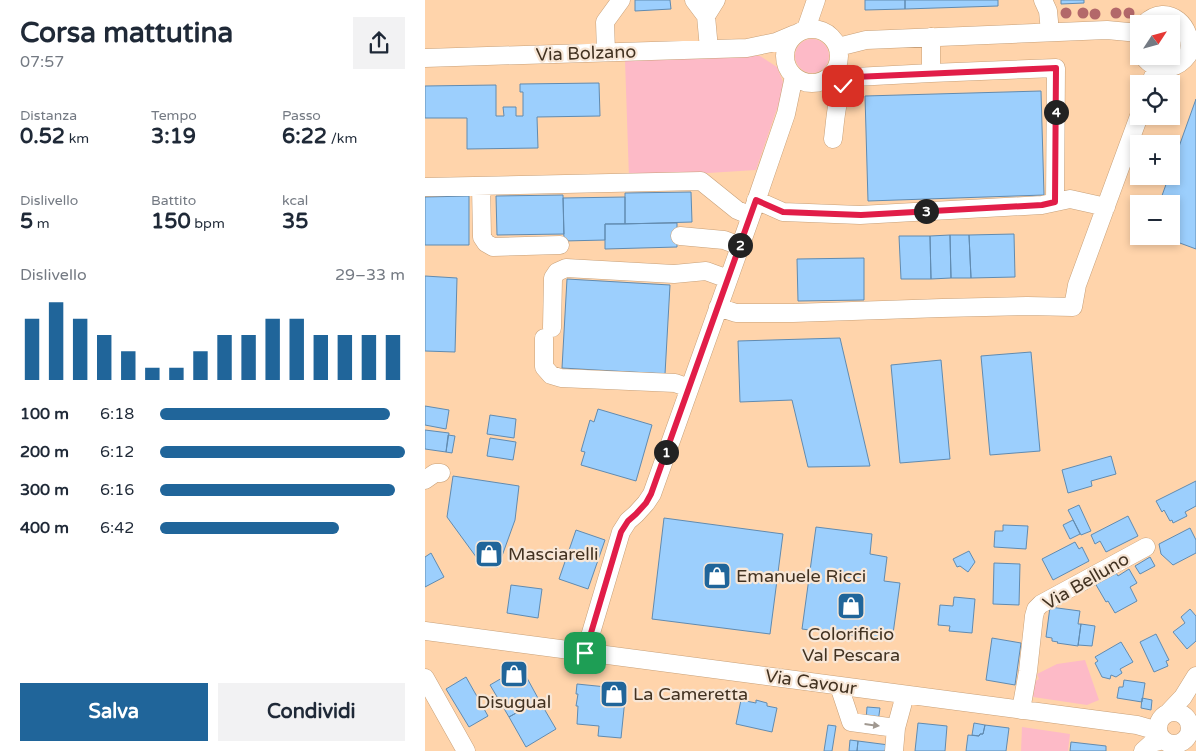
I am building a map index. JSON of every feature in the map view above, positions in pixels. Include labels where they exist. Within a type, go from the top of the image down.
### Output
[{"type":"street","points":[[606,52],[605,22],[621,0]]},
{"type":"street","points":[[694,0],[706,16],[709,49]]},
{"type":"street","points":[[706,16],[716,0]]},
{"type":"street","points":[[747,48],[776,42],[801,32],[814,29],[822,30],[835,40],[839,56],[838,65],[827,79],[810,83],[801,80],[794,76],[788,68],[785,59],[785,50],[789,41],[801,32],[816,0]]},
{"type":"street","points":[[1043,0],[1048,11],[1050,32]]},
{"type":"street","points":[[1153,65],[1165,69],[1180,64],[1190,52],[1194,36],[1179,18],[1176,7],[1160,15]]},
{"type":"street","points":[[838,47],[866,40],[1107,30],[1130,33]]},
{"type":"street","points":[[931,37],[931,73]]},
{"type":"street","points":[[747,48],[770,52],[785,59]]},
{"type":"street","name":"Via Bolzano","points":[[425,58],[747,48]]},
{"type":"street","points":[[1154,75],[1157,67]]},
{"type":"street","points":[[833,139],[843,86],[855,77],[1056,68],[1055,202]]},
{"type":"street","points":[[585,653],[621,532],[628,521],[646,503],[651,494],[754,208],[786,114],[794,76]]},
{"type":"street","points":[[786,114],[810,83]]},
{"type":"street","points":[[718,307],[736,313],[793,313],[1027,306],[1073,307],[1077,285],[1136,125]]},
{"type":"street","points":[[425,187],[701,181],[737,210],[754,208],[783,212],[861,215],[1042,205],[1070,199],[1106,208]]},
{"type":"street","points":[[481,186],[482,237],[487,243],[493,246],[560,245]]},
{"type":"street","points":[[680,236],[724,240],[740,246]]},
{"type":"street","points":[[689,388],[675,383],[551,376],[543,367],[553,278],[557,272],[566,268],[674,274],[707,271],[728,279]]},
{"type":"street","points":[[425,480],[435,473],[441,473]]},
{"type":"street","name":"Via Belluno","points":[[1021,710],[1028,671],[1034,616],[1037,609],[1041,604],[1146,547]]},
{"type":"street","name":"Via Cavour","points":[[425,631],[1178,730]]},
{"type":"street","points":[[1144,750],[1152,743],[1178,730],[1183,697],[1196,676]]},
{"type":"street","points":[[425,678],[466,751]]},
{"type":"street","points":[[839,686],[851,722],[896,728]]},
{"type":"street","points":[[894,751],[896,728],[905,694]]},
{"type":"shaded area","points":[[812,39],[824,44],[829,56],[824,68],[812,73],[800,68],[795,56],[800,44]]},
{"type":"shaded area","points":[[741,55],[760,56],[777,67],[783,82],[781,97],[756,170],[629,178],[625,60]]},
{"type":"shaded area","points":[[1085,660],[1099,700],[1087,705],[1033,697],[1035,681],[1039,679],[1037,674],[1057,664]]},
{"type":"shaded area","points":[[1022,727],[1070,734],[1068,751],[1021,751]]},
{"type":"building","points":[[635,0],[670,0],[671,9],[635,11]]},
{"type":"building","points":[[865,0],[905,0],[905,9],[865,10]]},
{"type":"building","points":[[905,0],[998,0],[998,6],[905,9]]},
{"type":"building","points":[[1061,0],[1084,0],[1084,3],[1061,4]]},
{"type":"building","points":[[599,83],[600,116],[537,117],[538,148],[467,149],[467,118],[425,118],[425,86],[496,85],[496,116],[504,116],[503,107],[516,107],[516,116],[523,116],[523,92],[520,92],[520,84]]},
{"type":"building","points":[[1041,91],[1044,195],[868,201],[865,96]]},
{"type":"building","points":[[1196,99],[1196,249],[1180,243],[1180,195],[1162,195],[1166,185],[1180,185],[1180,144]]},
{"type":"building","points":[[691,192],[692,222],[625,224],[625,193]]},
{"type":"building","points":[[563,195],[564,234],[497,235],[496,196]]},
{"type":"building","points":[[469,196],[469,245],[425,245],[425,197]]},
{"type":"building","points":[[625,197],[625,224],[605,224],[605,240],[564,241],[563,198]]},
{"type":"building","points":[[677,223],[677,247],[605,249],[605,224]]},
{"type":"building","points":[[1014,234],[1015,277],[971,278],[969,235]]},
{"type":"building","points":[[950,235],[951,278],[931,279],[930,236]]},
{"type":"building","points":[[950,235],[969,235],[971,278],[951,278]]},
{"type":"building","points":[[899,236],[930,236],[931,279],[901,279]]},
{"type":"building","points":[[864,258],[864,300],[798,301],[797,259]]},
{"type":"building","points":[[425,276],[457,278],[455,352],[425,351]]},
{"type":"building","points":[[567,279],[670,285],[665,374],[562,368]]},
{"type":"building","points":[[840,338],[870,466],[808,467],[792,400],[740,402],[738,341]]},
{"type":"building","points":[[1031,352],[1040,451],[990,455],[981,356]]},
{"type":"building","points":[[941,360],[950,459],[900,463],[891,365]]},
{"type":"building","points":[[425,406],[449,410],[446,429],[425,425]]},
{"type":"building","points":[[598,409],[652,425],[636,481],[581,465],[585,452],[581,451],[590,420],[594,422]]},
{"type":"building","points":[[490,415],[516,419],[514,438],[487,434]]},
{"type":"building","points":[[425,430],[449,433],[446,452],[425,449]]},
{"type":"building","points":[[448,435],[455,436],[452,453],[446,452]]},
{"type":"building","points":[[490,438],[516,442],[513,460],[487,456]]},
{"type":"building","points":[[1111,456],[1116,474],[1091,481],[1092,486],[1068,493],[1062,470]]},
{"type":"building","points":[[453,476],[519,486],[515,520],[498,567],[482,565],[447,517]]},
{"type":"building","points":[[1196,481],[1196,506],[1185,512],[1187,516],[1173,523],[1164,510],[1162,512],[1156,501]]},
{"type":"building","points":[[1079,505],[1091,531],[1081,535],[1068,510]]},
{"type":"building","points":[[1128,516],[1138,536],[1106,552],[1100,541],[1095,544],[1091,535]]},
{"type":"building","name":"Emanuele Ricci","points":[[664,518],[783,534],[770,634],[652,619]]},
{"type":"building","points":[[1073,520],[1080,534],[1070,539],[1063,525]]},
{"type":"building","points":[[1003,525],[1028,526],[1026,549],[994,547],[995,531],[1003,531]]},
{"type":"building","name":"Colorificio Val Pescara","points":[[816,527],[872,534],[870,554],[887,557],[884,581],[900,583],[892,641],[802,629]]},
{"type":"building","points":[[1190,528],[1196,540],[1196,553],[1173,565],[1161,554],[1159,544]]},
{"type":"building","points":[[576,530],[605,540],[588,589],[559,579]]},
{"type":"building","points":[[1075,542],[1079,549],[1082,547],[1089,561],[1053,580],[1042,559]]},
{"type":"building","points":[[969,551],[975,562],[968,572],[960,566],[957,567],[953,559]]},
{"type":"building","points":[[431,553],[444,577],[425,587],[425,557]]},
{"type":"building","points":[[1150,557],[1155,566],[1140,574],[1135,566]]},
{"type":"building","points":[[994,563],[1020,564],[1019,605],[993,604]]},
{"type":"building","points":[[1129,569],[1137,583],[1130,587],[1137,601],[1115,613],[1095,583],[1115,571],[1118,576]]},
{"type":"building","points":[[511,585],[542,589],[538,618],[507,613]]},
{"type":"building","points":[[954,597],[975,599],[972,633],[949,631],[950,626],[938,625],[940,605],[953,606]]},
{"type":"building","points":[[1050,607],[1080,611],[1078,624],[1081,624],[1078,646],[1057,643],[1052,641],[1052,638],[1046,637]]},
{"type":"building","points":[[1190,609],[1196,616],[1196,641],[1187,649],[1173,632],[1185,623],[1181,617]]},
{"type":"building","points":[[1081,624],[1095,626],[1092,646],[1078,645]]},
{"type":"building","points":[[1156,634],[1169,660],[1166,661],[1168,666],[1154,672],[1140,642]]},
{"type":"building","points":[[992,638],[1021,643],[1015,685],[986,680]]},
{"type":"building","points":[[1121,642],[1133,662],[1120,669],[1122,673],[1116,677],[1111,675],[1110,679],[1102,677],[1095,663],[1098,661],[1095,657]]},
{"type":"building","points":[[521,667],[539,700],[509,717],[490,685]]},
{"type":"building","points":[[466,677],[488,716],[469,727],[446,689]]},
{"type":"building","points":[[1124,680],[1145,683],[1142,702],[1117,698],[1119,687],[1123,687]]},
{"type":"building","points":[[577,684],[626,689],[621,738],[598,736],[599,726],[577,724]]},
{"type":"building","points":[[1142,698],[1152,700],[1151,710],[1141,708]]},
{"type":"building","points":[[539,700],[556,729],[526,747],[509,717]]},
{"type":"building","points":[[741,700],[756,703],[756,700],[767,703],[767,706],[777,708],[772,732],[736,724]]},
{"type":"building","points":[[867,707],[880,708],[878,722],[866,721]]},
{"type":"building","points":[[918,723],[947,726],[945,751],[915,751]]},
{"type":"building","points":[[974,723],[985,725],[983,734],[979,736],[972,735]]},
{"type":"building","points":[[828,725],[836,726],[832,751],[824,751]]},
{"type":"building","points":[[985,725],[1009,728],[1006,751],[966,751],[968,735],[979,736],[983,734]]},
{"type":"building","points":[[850,740],[858,741],[857,751],[849,751]]},
{"type":"building","points":[[858,741],[889,745],[888,751],[857,751]]},
{"type":"building","points":[[1071,742],[1106,746],[1106,751],[1070,751]]},
{"type":"place","name":"Masciarelli","points":[[489,554]]},
{"type":"place","name":"Emanuele Ricci","points":[[717,576]]},
{"type":"place","name":"Colorificio Val Pescara","points":[[851,606]]},
{"type":"place","name":"Disugual","points":[[514,674]]},
{"type":"place","name":"La Cameretta","points":[[614,694]]},
{"type":"route","points":[[585,653],[621,532],[628,521],[646,503],[651,494],[756,200],[783,212],[861,215],[1042,205],[1055,202],[1056,68],[855,77],[843,86]]}]
